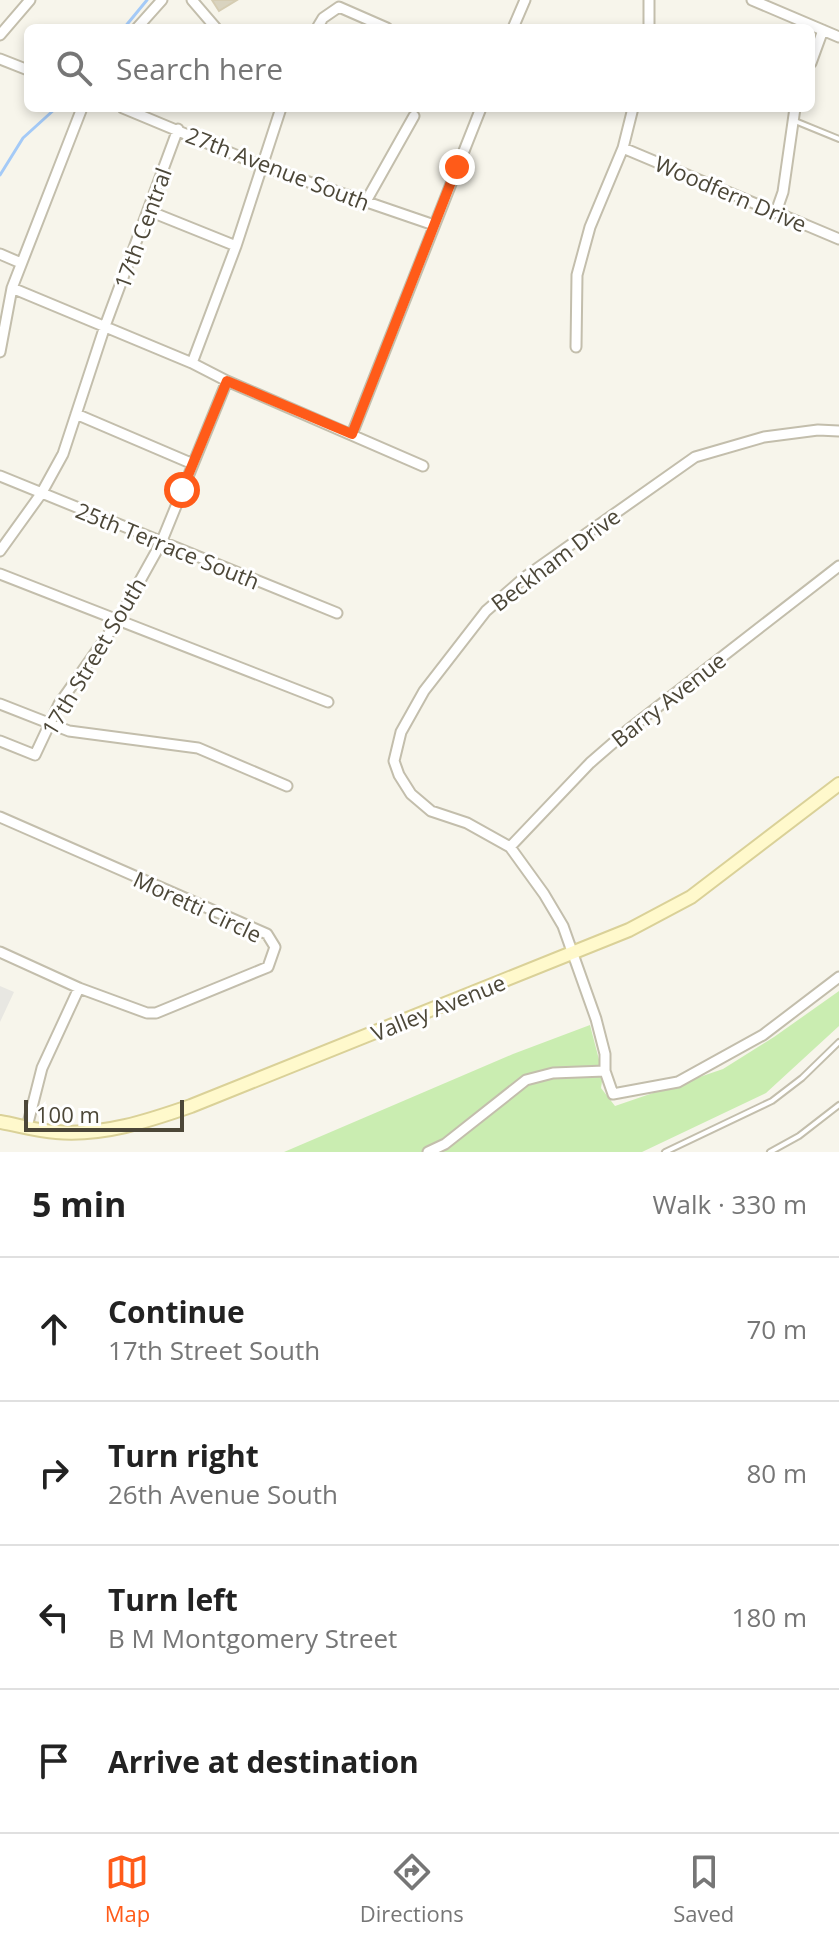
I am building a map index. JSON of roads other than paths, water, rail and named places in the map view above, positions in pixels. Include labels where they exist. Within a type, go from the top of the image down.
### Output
[{"type":"main road","name":"Valley Avenue","points":[[0,1122],[55,1132],[135,1125],[191,1106],[629,930],[691,897],[839,784]]},
{"type":"street","points":[[0,35],[30,0]]},
{"type":"street","points":[[141,24],[162,0]]},
{"type":"street","points":[[192,0],[213,24]]},
{"type":"street","points":[[319,24],[348,0]]},
{"type":"street","points":[[515,24],[525,0]]},
{"type":"street","points":[[649,0],[649,24]]},
{"type":"street","points":[[752,0],[809,24]]},
{"type":"street","points":[[339,7],[378,24]]},
{"type":"street","points":[[815,27],[839,37]]},
{"type":"street","points":[[815,52],[823,30]]},
{"type":"street","points":[[0,59],[24,68]]},
{"type":"street","points":[[0,352],[12,288],[80,112]]},
{"type":"street","name":"27th Avenue South","points":[[133,112],[262,166],[434,225]]},
{"type":"street","points":[[192,363],[236,246],[280,112]]},
{"type":"street","points":[[352,434],[479,112]]},
{"type":"street","points":[[576,347],[577,275],[590,227],[623,148],[632,112]]},
{"type":"street","points":[[776,212],[783,192],[794,112]]},
{"type":"street","points":[[365,203],[414,116]]},
{"type":"street","name":"17th Central","points":[[0,551],[41,494],[63,454],[105,326],[178,129]]},
{"type":"street","name":"Woodfern Drive","points":[[623,148],[839,239]]},
{"type":"street","points":[[149,211],[236,246]]},
{"type":"street","points":[[0,254],[21,263]]},
{"type":"street","points":[[12,288],[192,363],[423,466]]},
{"type":"street","name":"17th Street South","points":[[0,741],[35,755],[59,704],[117,622],[161,543],[227,381]]},
{"type":"street","points":[[76,414],[193,464]]},
{"type":"street","name":"Beckham Drive","points":[[605,1071],[605,1054],[596,1019],[563,926],[544,894],[510,847],[467,823],[431,811],[411,794],[394,761],[401,732],[424,691],[486,611],[525,577],[695,457],[764,437],[818,430],[839,431]]},
{"type":"street","name":"25th Terrace South","points":[[0,476],[337,613]]},
{"type":"street","name":"Barry Avenue","points":[[510,847],[590,763],[628,730],[839,566]]},
{"type":"street","points":[[0,574],[328,702]]},
{"type":"street","points":[[0,704],[69,731],[198,748],[287,786]]},
{"type":"street","name":"Moretti Circle","points":[[0,817],[267,934],[275,947],[268,967],[156,1013],[147,1013],[79,988],[0,952]]},
{"type":"street","points":[[428,1152],[445,1144],[526,1080],[553,1073],[605,1071],[613,1094],[678,1082],[763,1035],[839,977]]},
{"type":"street","points":[[27,1127],[42,1068],[79,988]]},
{"type":"lane","points":[[793,120],[839,139]]},
{"type":"lane","points":[[665,1152],[772,1101],[802,1078],[839,1042]]},
{"type":"lane","points":[[770,1152],[799,1136],[839,1105]]},
{"type":"waterway","points":[[127,24],[147,0]]},
{"type":"waterway","points":[[0,175],[23,138],[52,112]]}]
